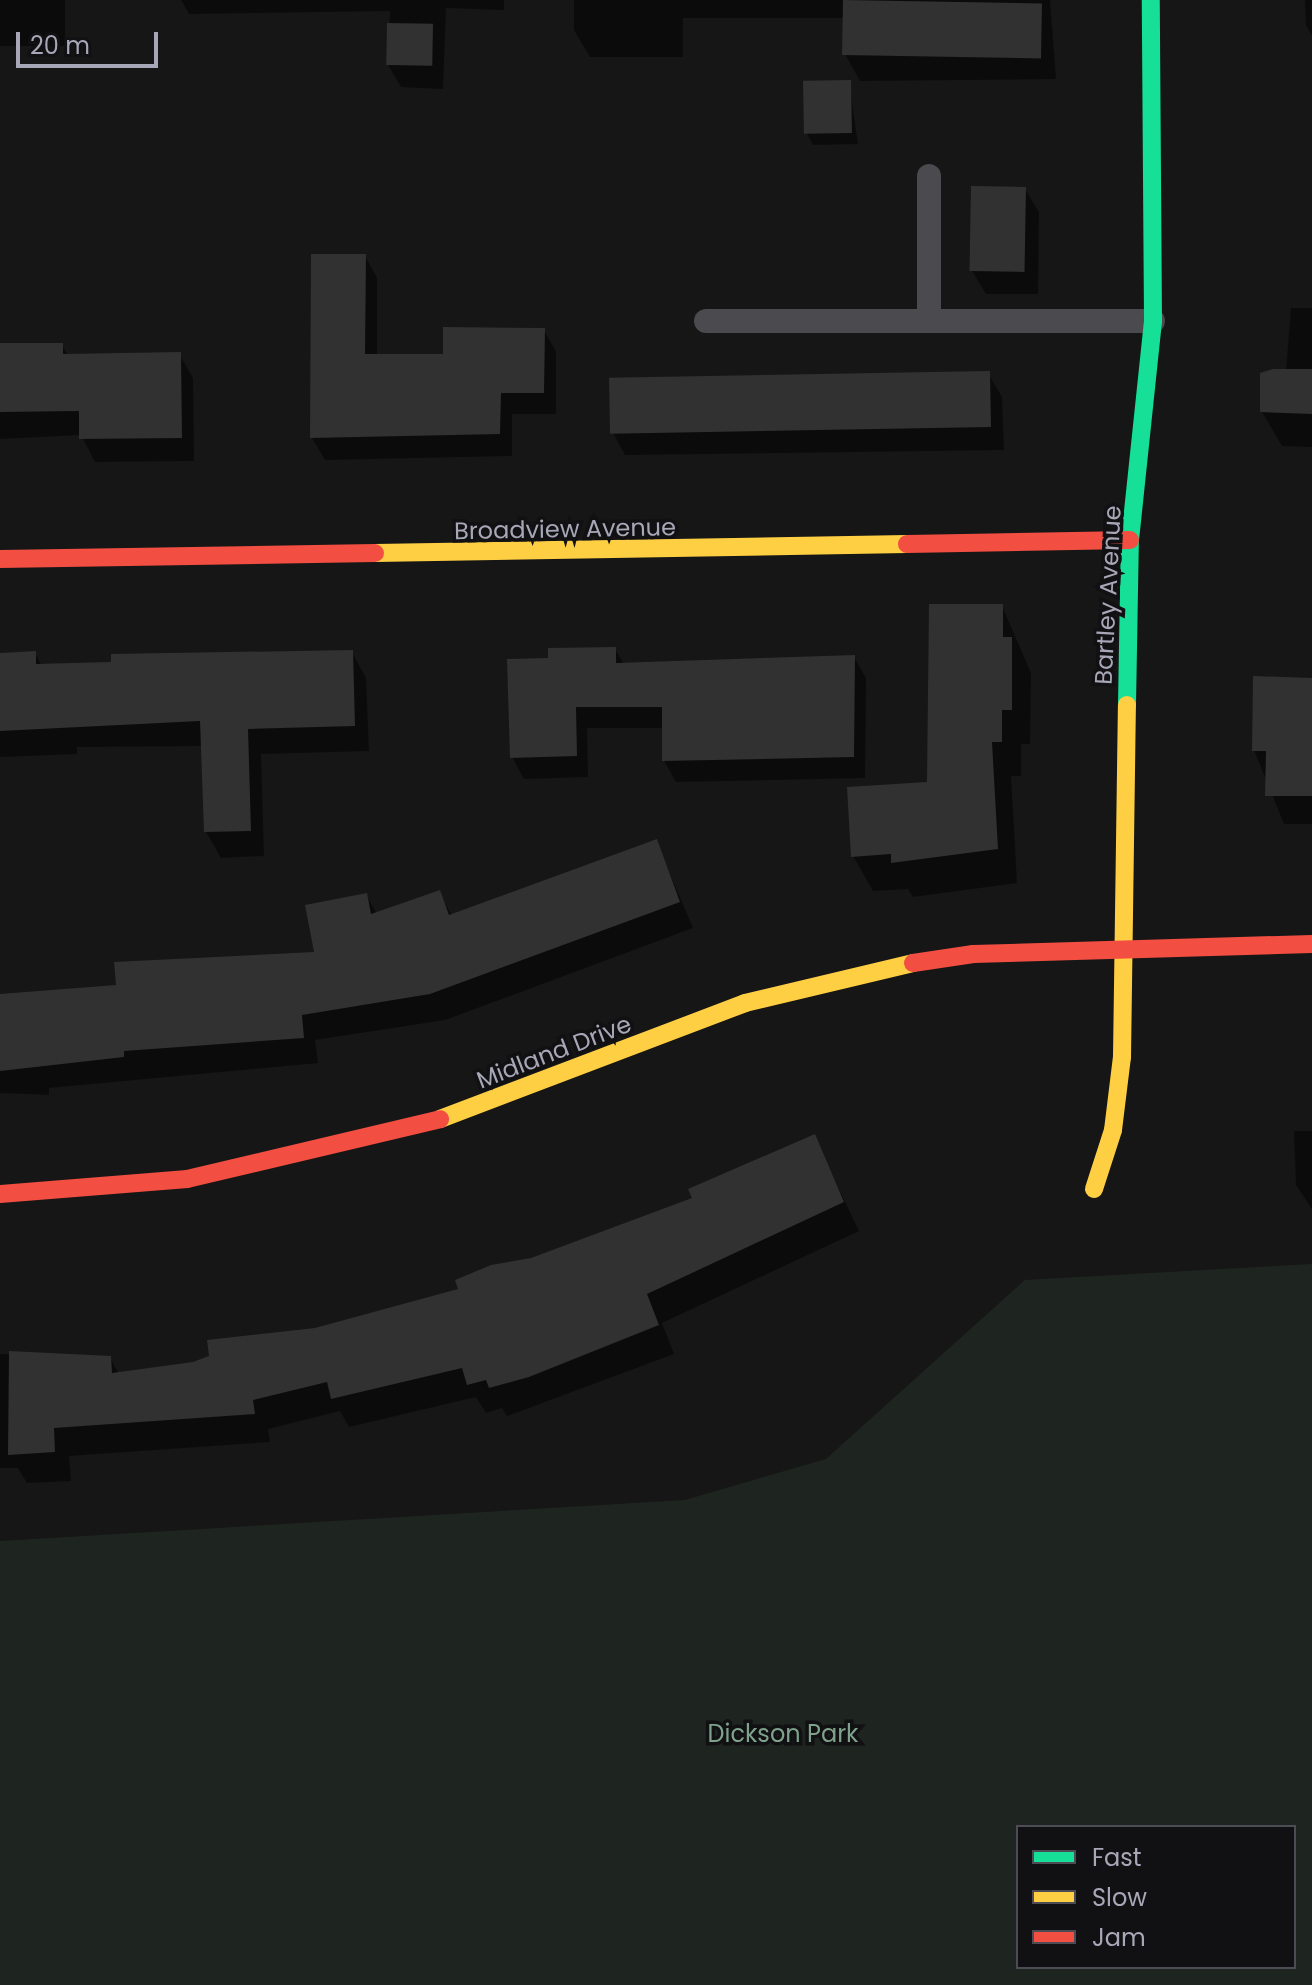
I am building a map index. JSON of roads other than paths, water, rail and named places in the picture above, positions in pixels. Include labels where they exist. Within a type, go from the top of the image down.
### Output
[{"type":"street","name":"Bartley Avenue","points":[[1094,1189],[1119,1095],[1130,540],[1153,321],[1151,0]]},
{"type":"street","name":"Broadview Avenue","points":[[0,559],[1130,540]]},
{"type":"street","name":"Midland Drive","points":[[0,1194],[187,1179],[404,1133],[745,1003],[891,966],[973,954],[1312,944]]},
{"type":"lane","points":[[929,176],[929,321]]},
{"type":"lane","points":[[706,321],[1153,321]]},
{"type":"park label","name":"Dickson Park","points":[[783,1734]]}]
